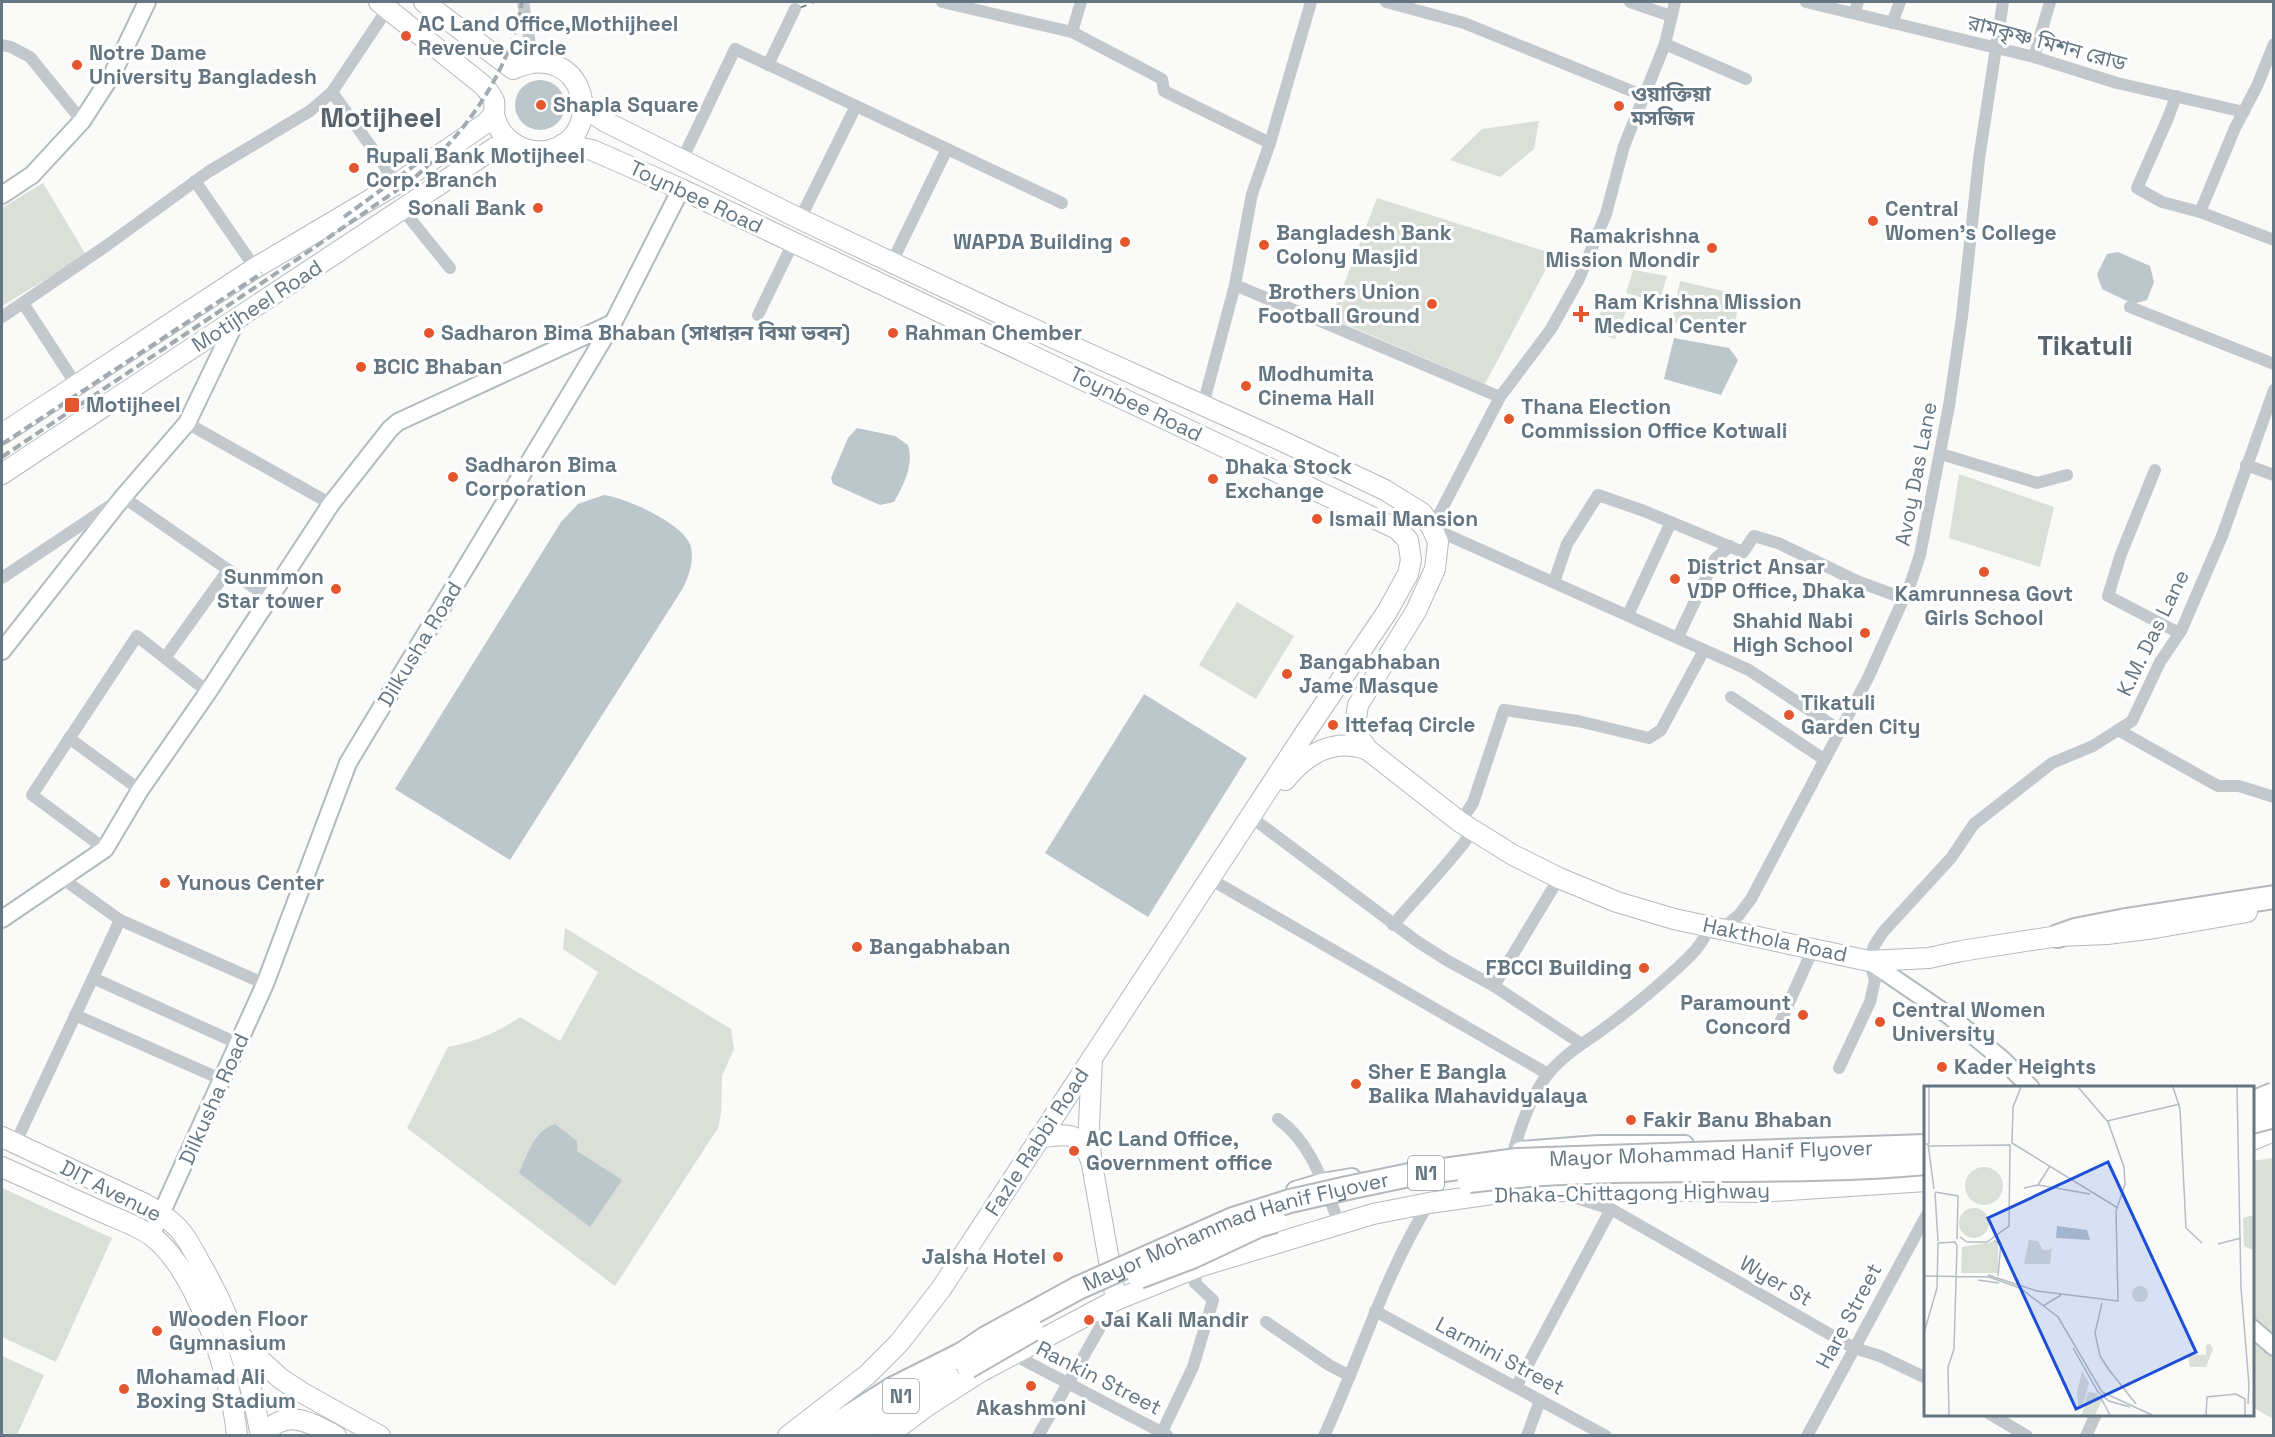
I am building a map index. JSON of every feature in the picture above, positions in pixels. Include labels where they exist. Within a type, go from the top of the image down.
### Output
[{"type":"highway","points":[[2067,933],[2274,897]]},
{"type":"highway","name":"Mayor Mohammad Hanif Flyover","points":[[838,1436],[901,1396],[965,1360],[1078,1288],[1233,1219],[1290,1201],[1414,1174],[1517,1160],[1924,1146]]},
{"type":"highway","name":"Mayor Mohammad Hanif Flyover","points":[[852,1436],[941,1380],[965,1360],[1119,1285],[1192,1257],[1258,1226],[1332,1205],[1471,1181],[1530,1175],[1824,1168],[1924,1163]]},
{"type":"highway","points":[[818,1436],[892,1389],[965,1360]]},
{"type":"highway","points":[[870,1436],[944,1389],[965,1360]]},
{"type":"main road","points":[[384,5],[484,86],[494,108],[498,126],[514,144],[539,152],[573,146],[573,136],[591,112],[579,86],[571,75],[560,66],[547,62],[533,62],[513,69],[424,2]]},
{"type":"main road","name":"Motijheel Road","points":[[2,434],[255,268],[395,185],[486,123],[494,108]]},
{"type":"main road","name":"Toynbee Road","points":[[591,112],[800,219],[1005,316],[1385,490],[1422,513],[1432,528]]},
{"type":"main road","name":"Motijheel Road","points":[[2,474],[496,147],[514,144]]},
{"type":"main road","name":"Toynbee Road","points":[[573,146],[592,150],[681,189],[1396,529],[1406,537],[1411,547],[1408,574],[1387,612],[1251,817]]},
{"type":"main road","points":[[1338,687],[1336,697],[1340,705],[1346,709],[1358,705],[1403,634],[1436,569],[1438,542],[1432,528]]},
{"type":"main road","name":"Hakthola Road","points":[[1358,705],[1355,715],[1356,733],[1368,750],[1467,827],[1513,855],[1559,878],[1617,902],[1674,919],[1869,961],[1929,958],[2067,933],[2107,934],[2274,908]]},
{"type":"main road","points":[[1251,817],[1290,774],[1316,752],[1346,745],[1368,750]]},
{"type":"main road","name":"Fazle Rabbi Road","points":[[788,1436],[867,1375],[899,1343],[941,1289],[1251,817]]},
{"type":"main road","points":[[1092,1056],[1089,1126],[1091,1159],[1116,1300]]},
{"type":"main road","points":[[2254,1140],[2274,1131]]},
{"type":"main road","points":[[1039,1138],[1073,1136],[1086,1145],[1091,1159]]},
{"type":"main road","name":"DIT Avenue","points":[[8,1140],[162,1214],[179,1229],[212,1282],[231,1321],[255,1402],[262,1436],[278,1422],[294,1418],[308,1421],[336,1436]]},
{"type":"main road","points":[[2254,1150],[2274,1147]]},
{"type":"main road","name":"DIT Avenue","points":[[2,1167],[151,1236],[172,1257],[188,1282],[223,1362],[232,1399],[237,1436]]},
{"type":"main road","name":"Dhaka-Chittagong Highway","points":[[887,1436],[936,1400],[1012,1354],[1116,1300],[1198,1267],[1339,1223],[1429,1203],[1506,1192],[1631,1190],[1758,1192],[1924,1181]]},
{"type":"main road","points":[[172,1257],[191,1246]]},
{"type":"main road","points":[[231,1321],[259,1359],[281,1379],[380,1436]]},
{"type":"street","points":[[2,195],[32,175],[81,121],[112,73],[147,2]]},
{"type":"street","points":[[523,2],[533,62]]},
{"type":"street","points":[[942,2],[1072,32],[1162,79],[1164,91],[1270,143]]},
{"type":"street","points":[[1072,32],[1081,2]]},
{"type":"street","points":[[1203,405],[1235,285],[1252,194],[1270,143],[1311,2]]},
{"type":"street","points":[[1386,2],[1464,23],[1644,96]]},
{"type":"street","points":[[1630,2],[1671,16]]},
{"type":"street","points":[[1675,2],[1665,44],[1623,146],[1606,214],[1579,279],[1551,329],[1500,397],[1432,528],[1749,670],[1840,731]]},
{"type":"street","name":"রামকৃষ্ণ মিশন রোড","points":[[1806,2],[1856,7],[1892,22],[2034,57],[2117,83],[2244,112]]},
{"type":"street","points":[[1892,22],[1900,2]]},
{"type":"street","name":"Avoy Das Lane","points":[[1716,927],[1739,915],[1752,899],[1868,678],[1920,555],[1941,454],[1962,317],[1969,239],[2003,2]]},
{"type":"street","points":[[2034,57],[2050,2]]},
{"type":"street","points":[[2,317],[195,181],[310,111],[332,92],[384,5]]},
{"type":"street","points":[[768,65],[795,9]]},
{"type":"street","points":[[1665,44],[1746,79]]},
{"type":"street","points":[[2200,212],[2235,128],[2274,44]]},
{"type":"street","points":[[2,45],[12,47],[30,57],[81,121]]},
{"type":"street","points":[[682,160],[735,49],[1062,203]]},
{"type":"street","points":[[332,92],[384,165],[395,185]]},
{"type":"street","points":[[2176,96],[2137,188],[2162,202],[2200,212],[2274,240]]},
{"type":"street","points":[[800,219],[856,106]]},
{"type":"street","points":[[892,262],[947,149]]},
{"type":"street","points":[[195,181],[255,268]]},
{"type":"street","name":"Dilkusha Road","points":[[151,1236],[265,984],[348,763],[613,323],[681,189]]},
{"type":"street","points":[[403,210],[450,268]]},
{"type":"street","points":[[758,315],[793,243]]},
{"type":"street","points":[[1235,285],[1500,397]]},
{"type":"street","points":[[23,303],[77,386]]},
{"type":"street","points":[[2130,307],[2274,364]]},
{"type":"street","points":[[2,651],[123,497],[187,423],[236,321]]},
{"type":"street","points":[[2,919],[105,849],[140,790],[208,692],[330,504],[390,429],[398,422],[613,323]]},
{"type":"street","name":"K.M. Das Lane","points":[[1869,961],[1874,946],[1883,932],[1951,858],[1974,824],[2052,763],[2093,746],[2132,720],[2160,662],[2179,633],[2222,536],[2274,390]]},
{"type":"street","points":[[187,423],[330,504]]},
{"type":"street","points":[[1941,454],[2037,483],[2067,475]]},
{"type":"street","points":[[1411,506],[1425,508],[1436,502],[1458,465],[1470,456]]},
{"type":"street","points":[[2246,465],[2274,475]]},
{"type":"street","points":[[2155,470],[2121,554],[2108,596],[2179,633]]},
{"type":"street","points":[[1554,582],[1567,544],[1598,495],[1743,552],[1754,536],[1778,543],[1859,582],[1903,598]]},
{"type":"street","points":[[123,497],[269,598]]},
{"type":"street","points":[[2,578],[123,497]]},
{"type":"street","points":[[1628,615],[1671,522]]},
{"type":"street","points":[[1677,638],[1716,559],[1730,546]]},
{"type":"street","points":[[165,657],[228,570]]},
{"type":"street","points":[[105,849],[32,795],[69,738],[137,636],[208,692]]},
{"type":"street","points":[[1393,925],[1450,862],[1467,827],[1504,710],[1578,721],[1649,738],[1661,730],[1704,650]]},
{"type":"street","points":[[1731,696],[1825,760]]},
{"type":"street","points":[[2118,730],[2218,786],[2239,786],[2274,797]]},
{"type":"street","points":[[69,738],[140,790]]},
{"type":"street","points":[[1251,817],[1393,925],[1448,961],[1494,986],[1580,1043]]},
{"type":"street","points":[[1494,986],[1559,878]]},
{"type":"street","points":[[63,879],[120,920],[265,984]]},
{"type":"street","points":[[1210,879],[1548,1074]]},
{"type":"street","points":[[8,1140],[75,1015],[120,920]]},
{"type":"street","points":[[1506,1192],[1513,1151],[1526,1118],[1548,1074],[1580,1043],[1596,1034],[1652,992],[1701,945],[1716,927]]},
{"type":"street","points":[[1779,1025],[1814,949]]},
{"type":"street","points":[[1839,1068],[1873,992],[1875,980],[1869,961]]},
{"type":"street","points":[[1869,961],[1951,1017],[2003,1060],[2029,1086]]},
{"type":"street","points":[[93,978],[239,1044]]},
{"type":"street","points":[[75,1015],[223,1080]]},
{"type":"street","points":[[1278,1119],[1291,1128],[1312,1157],[1339,1223]]},
{"type":"street","points":[[1110,1262],[1216,1217],[1322,1182],[1461,1157],[1598,1144],[1729,1144],[1924,1136]]},
{"type":"street","name":"Wyer St","points":[[1555,1191],[1611,1209],[1854,1348],[1880,1356],[1924,1377]]},
{"type":"street","points":[[1323,1436],[1408,1236],[1429,1203]]},
{"type":"street","points":[[1516,1387],[1611,1209]]},
{"type":"street","name":"Hare Street","points":[[1811,1434],[1854,1348],[1924,1220]]},
{"type":"street","points":[[1165,1434],[1193,1367],[1213,1300],[1195,1283],[1198,1267]]},
{"type":"street","points":[[1038,1436],[1116,1300]]},
{"type":"street","name":"Larmini Street","points":[[1375,1311],[1606,1436]]},
{"type":"street","points":[[1266,1322],[1329,1365],[1350,1376]]},
{"type":"street","points":[[2254,1330],[2274,1347]]},
{"type":"street","name":"Rankin Street","points":[[1012,1354],[1165,1434]]},
{"type":"street","points":[[1527,1436],[1540,1400]]},
{"type":"street","points":[[1993,1416],[2026,1436]]},
{"type":"street","points":[[2086,1436],[2095,1416]]},
{"type":"shaded area","name":"Shapla Square","points":[[535,80],[545,80],[558,87],[565,100],[565,110],[558,123],[545,130],[535,130],[526,126],[519,119],[515,110],[515,100],[519,91],[526,84]]},
{"type":"shaded area","points":[[1539,121],[1534,149],[1500,177],[1450,160],[1482,129]]},
{"type":"shaded area","points":[[43,183],[86,255],[2,306],[2,208]]},
{"type":"shaded area","name":"Brothers Union Football Ground","points":[[1377,198],[1554,254],[1485,384],[1331,318]]},
{"type":"shaded area","points":[[2118,252],[2150,266],[2154,282],[2147,300],[2133,304],[2102,289],[2097,274],[2107,254]]},
{"type":"shaded area","points":[[1633,270],[1667,276],[1659,303],[1626,293]]},
{"type":"shaded area","points":[[1680,281],[1741,295],[1732,335],[1672,322]]},
{"type":"shaded area","points":[[1608,295],[1629,304],[1615,339],[1592,331]]},
{"type":"shaded area","points":[[1674,338],[1729,348],[1738,360],[1721,395],[1664,379]]},
{"type":"shaded area","points":[[857,428],[895,436],[908,445],[909,467],[894,502],[880,505],[833,484],[831,478],[848,438]]},
{"type":"shaded area","points":[[1959,474],[2054,507],[2040,567],[1949,538]]},
{"type":"shaded area","points":[[604,495],[640,507],[667,521],[678,530],[691,547],[690,568],[683,588],[510,860],[395,789],[561,522],[578,504]]},
{"type":"shaded area","points":[[1237,602],[1294,636],[1256,699],[1199,665]]},
{"type":"shaded area","points":[[1144,694],[1247,758],[1148,917],[1045,853]]},
{"type":"shaded area","points":[[565,928],[731,1029],[734,1049],[722,1076],[721,1114],[718,1128],[615,1286],[407,1128],[448,1047],[486,1036],[520,1017],[560,1041],[598,972],[563,949]]},
{"type":"shaded area","points":[[555,1124],[577,1141],[577,1151],[622,1180],[590,1227],[519,1173],[536,1138],[541,1132]]},
{"type":"shaded area","points":[[2273,1158],[2273,1340],[2254,1321],[2254,1161]]},
{"type":"shaded area","points":[[2,1188],[112,1238],[56,1362],[2,1337]]},
{"type":"shaded area","points":[[2254,1340],[2273,1356],[2273,1419],[2254,1408]]},
{"type":"shaded area","points":[[2,1356],[44,1375],[17,1435],[2,1435]]},
{"type":"ferry route","points":[[799,8],[815,2]]},
{"type":"railway","points":[[2,457],[413,179],[451,142],[483,100],[507,53],[522,2]]},
{"type":"railway","points":[[344,217],[426,157]]},
{"type":"railway","points":[[2,444],[262,273]]},
{"type":"place","name":"AC Land Office,Mothijheel Revenue Circle","points":[[406,36]]},
{"type":"place","name":"Notre Dame University Bangladesh","points":[[77,65]]},
{"type":"place","name":"Shapla Square","points":[[541,105]]},
{"type":"place","name":"ওয়াক্তিয়া মসজিদ","points":[[1619,106]]},
{"type":"place","name":"Rupali Bank Motijheel Corp. Branch","points":[[354,168]]},
{"type":"place","name":"Sonali Bank","points":[[538,208]]},
{"type":"place","name":"Central Women's College","points":[[1873,221]]},
{"type":"place","name":"WAPDA Building","points":[[1125,242]]},
{"type":"place","name":"Bangladesh Bank Colony Masjid","points":[[1264,245]]},
{"type":"place","name":"Ramakrishna Mission Mondir","points":[[1712,248]]},
{"type":"place","name":"Brothers Union Football Ground","points":[[1432,304]]},
{"type":"place","name":"Ram Krishna Mission Medical Center","points":[[1581,314]]},
{"type":"place","name":"Sadharon Bima Bhaban (সাধারন বিমা ভবন)","points":[[429,333]]},
{"type":"place","name":"Rahman Chember","points":[[893,333]]},
{"type":"place","name":"BCIC Bhaban","points":[[361,367]]},
{"type":"place","name":"Modhumita Cinema Hall","points":[[1246,386]]},
{"type":"place","name":"Motijheel","points":[[72,405]]},
{"type":"place","name":"Thana Election Commission Office Kotwali","points":[[1509,419]]},
{"type":"place","name":"Sadharon Bima Corporation","points":[[453,477]]},
{"type":"place","name":"Dhaka Stock Exchange","points":[[1213,479]]},
{"type":"place","name":"Ismail Mansion","points":[[1317,519]]},
{"type":"place","name":"Kamrunnesa Govt Girls School","points":[[1984,572]]},
{"type":"place","name":"District Ansar VDP Office, Dhaka","points":[[1675,579]]},
{"type":"place","name":"Sunmmon Star tower","points":[[336,589]]},
{"type":"place","name":"Shahid Nabi High School","points":[[1865,633]]},
{"type":"place","name":"Bangabhaban Jame Masque","points":[[1287,674]]},
{"type":"place","name":"Tikatuli Garden City","points":[[1789,715]]},
{"type":"place","name":"Ittefaq Circle","points":[[1333,725]]},
{"type":"place","name":"Yunous Center","points":[[165,883]]},
{"type":"place","name":"Bangabhaban","points":[[857,947]]},
{"type":"place","name":"FBCCI Building","points":[[1644,968]]},
{"type":"place","name":"Paramount Concord","points":[[1803,1015]]},
{"type":"place","name":"Central Women University","points":[[1880,1022]]},
{"type":"place","name":"Kader Heights","points":[[1942,1067]]},
{"type":"place","name":"Sher E Bangla Balika Mahavidyalaya","points":[[1356,1084]]},
{"type":"place","name":"Fakir Banu Bhaban","points":[[1631,1120]]},
{"type":"place","name":"AC Land Office, Government office","points":[[1074,1151]]},
{"type":"place","name":"Jalsha Hotel","points":[[1058,1257]]},
{"type":"place","name":"Jai Kali Mandir","points":[[1089,1320]]},
{"type":"place","name":"Wooden Floor Gymnasium","points":[[157,1331]]},
{"type":"place","name":"Akashmoni","points":[[1031,1386]]},
{"type":"place","name":"Mohamad Ali Boxing Stadium","points":[[124,1389]]},
{"type":"district","name":"Motijheel","points":[[381,118]]},
{"type":"district","name":"Tikatuli","points":[[2085,346]]}]
